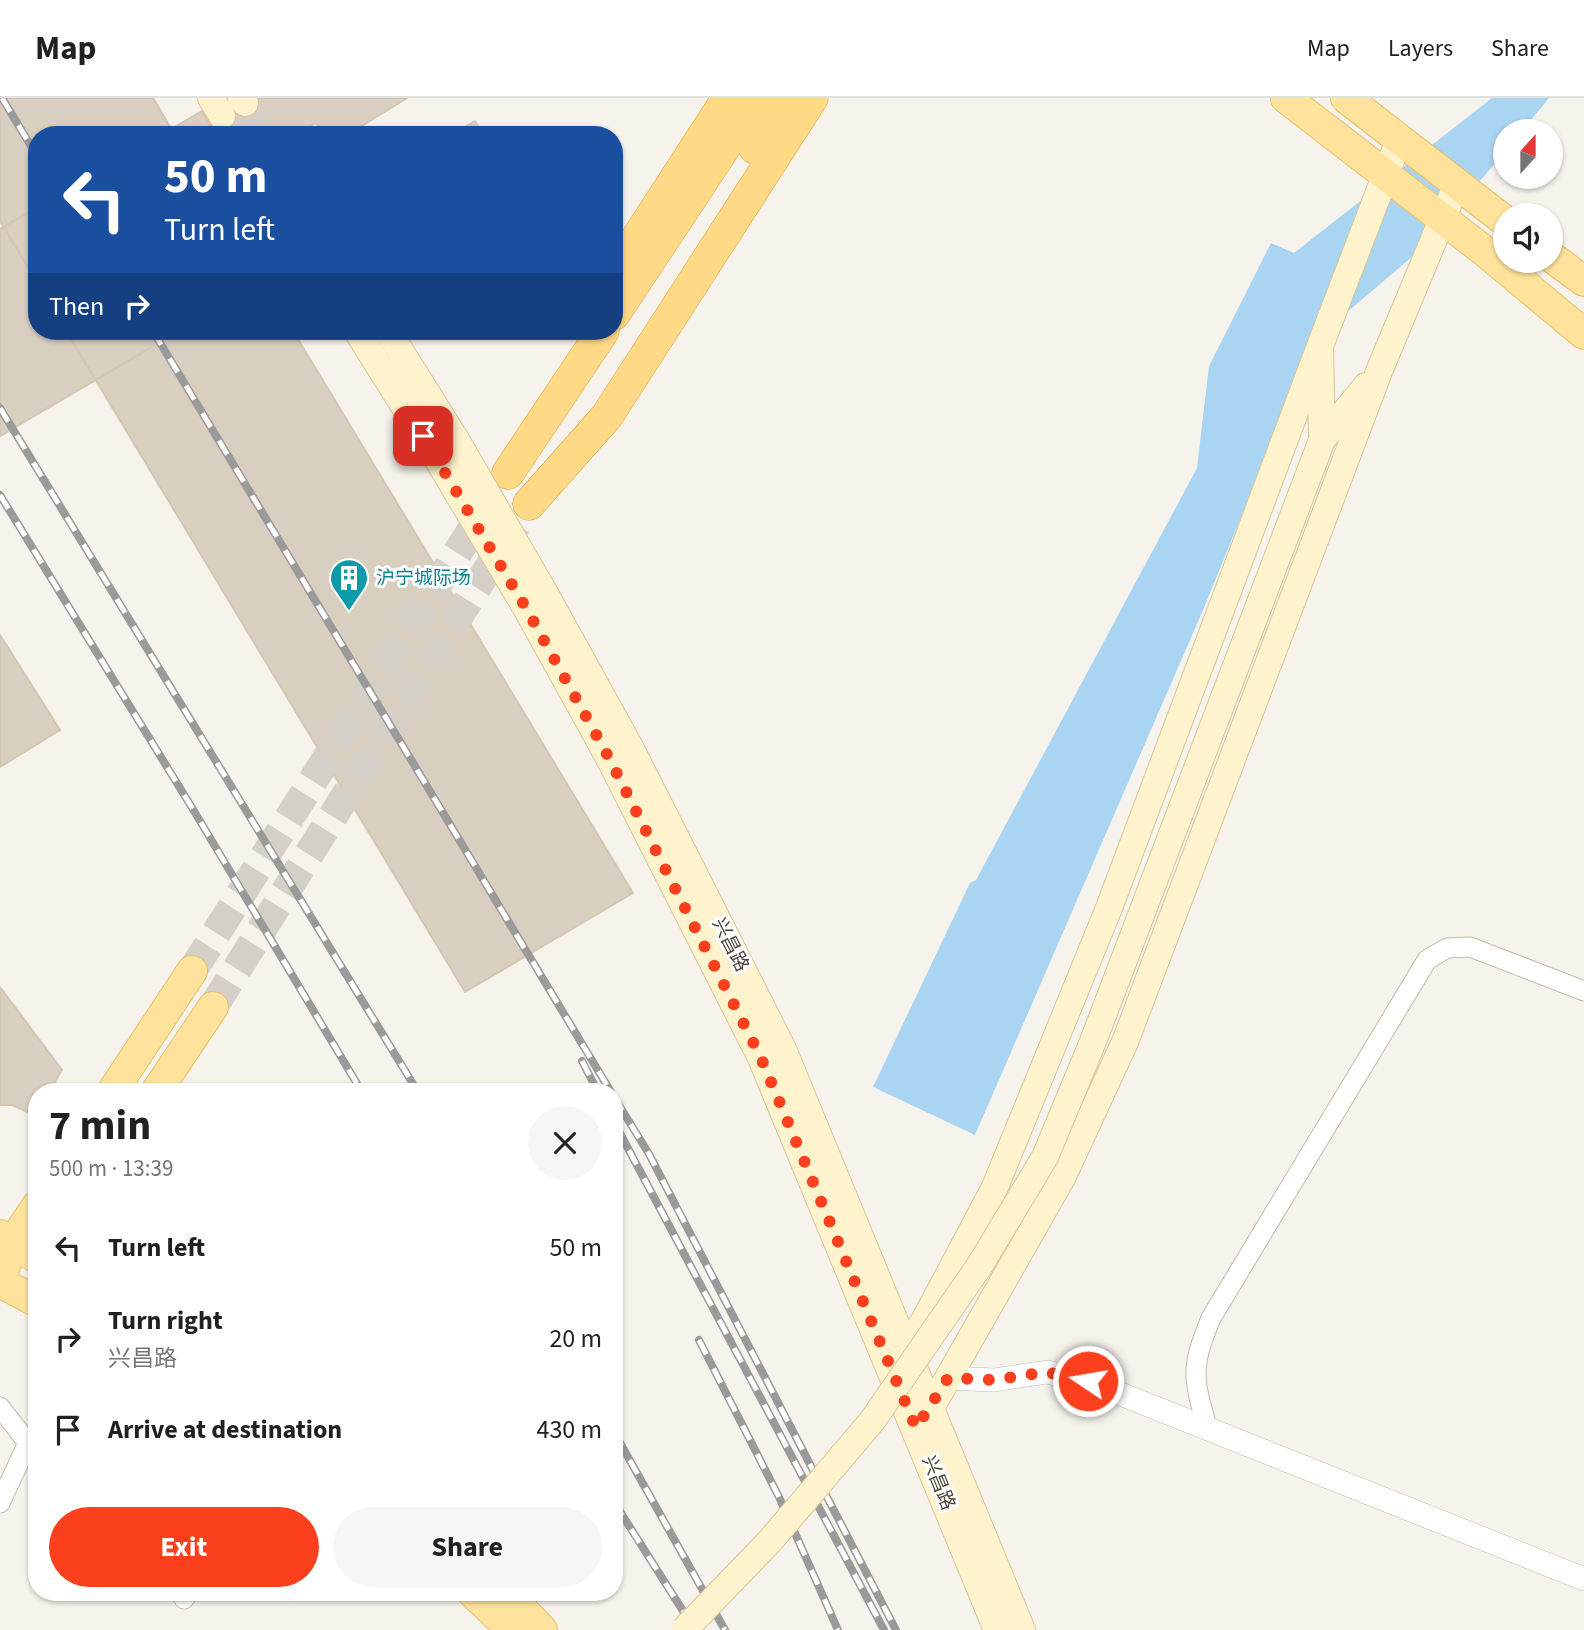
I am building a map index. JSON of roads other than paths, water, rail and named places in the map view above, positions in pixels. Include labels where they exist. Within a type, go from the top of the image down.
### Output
[{"type":"highway","points":[[623,260],[728,98]]},
{"type":"highway","points":[[623,300],[757,98]]},
{"type":"highway","points":[[786,98],[529,504],[607,416],[812,98]]},
{"type":"highway","points":[[573,340],[542,396],[508,473],[597,340]]},
{"type":"main road","points":[[1286,98],[1483,250],[1584,334]]},
{"type":"main road","points":[[1346,98],[1493,211]]},
{"type":"main road","points":[[890,1368],[924,1321],[1000,1175],[1109,908],[1320,346],[1377,170],[1392,135]]},
{"type":"main road","points":[[923,1418],[1063,1176],[1125,1042],[1380,369],[1457,184]]},
{"type":"main road","points":[[1563,266],[1584,281]]},
{"type":"main road","name":"兴昌路","points":[[364,340],[447,450]]},
{"type":"main road","name":"兴昌路","points":[[392,340],[447,450],[537,603],[630,747],[783,1049],[905,1346],[923,1418],[998,1630]]},
{"type":"main road","points":[[1320,346],[1322,440]]},
{"type":"main road","points":[[684,1630],[770,1541],[872,1421],[980,1265],[1045,1157],[1092,1044],[1322,440],[1380,369]]},
{"type":"main road","name":"兴昌路","points":[[537,603],[609,758],[761,1058],[890,1368],[923,1418],[1022,1630]]},
{"type":"main road","points":[[118,1083],[192,971]]},
{"type":"main road","points":[[162,1083],[213,1007]]},
{"type":"main road","points":[[0,1282],[28,1223]]},
{"type":"main road","points":[[0,1282],[28,1269]]},
{"type":"main road","points":[[0,1282],[28,1297]]},
{"type":"main road","points":[[481,1601],[512,1630]]},
{"type":"main road","points":[[514,1601],[541,1630]]},
{"type":"street","points":[[1208,1430],[1195,1387],[1196,1353],[1211,1318],[1427,960],[1447,948],[1470,947],[1584,991]]},
{"type":"street","points":[[948,1378],[994,1380],[1046,1372],[1088,1381],[1584,1578]]},
{"type":"street","points":[[0,1407],[28,1437]]},
{"type":"street","points":[[0,1503],[28,1449]]},
{"type":"water","points":[[1492,98],[1549,98],[1532,119],[1493,119],[1493,166],[1419,251],[1313,341],[1203,610],[975,1135],[873,1087],[970,883],[976,880],[1197,468],[1209,366],[1271,243],[1294,253]]},
{"type":"tunnel","points":[[245,103],[259,126]]},
{"type":"tunnel","points":[[222,116],[228,126]]},
{"type":"tunnel","points":[[192,971],[489,503]]},
{"type":"tunnel","points":[[213,1007],[529,504]]},
{"type":"railway","points":[[2,98],[28,141]]},
{"type":"railway","points":[[158,340],[606,1083]]},
{"type":"railway","points":[[0,408],[412,1083]]},
{"type":"railway","points":[[0,495],[357,1083]]},
{"type":"railway","points":[[582,1061],[593,1083]]},
{"type":"railway","points":[[623,1112],[649,1154],[896,1630]]},
{"type":"railway","points":[[623,1139],[884,1630]]},
{"type":"railway","points":[[699,1340],[779,1497],[838,1630]]},
{"type":"railway","points":[[623,1448],[725,1630]]},
{"type":"railway","points":[[623,1516],[695,1630]]},
{"type":"place","name":"沪宁城际场","points":[[349,612]]}]
